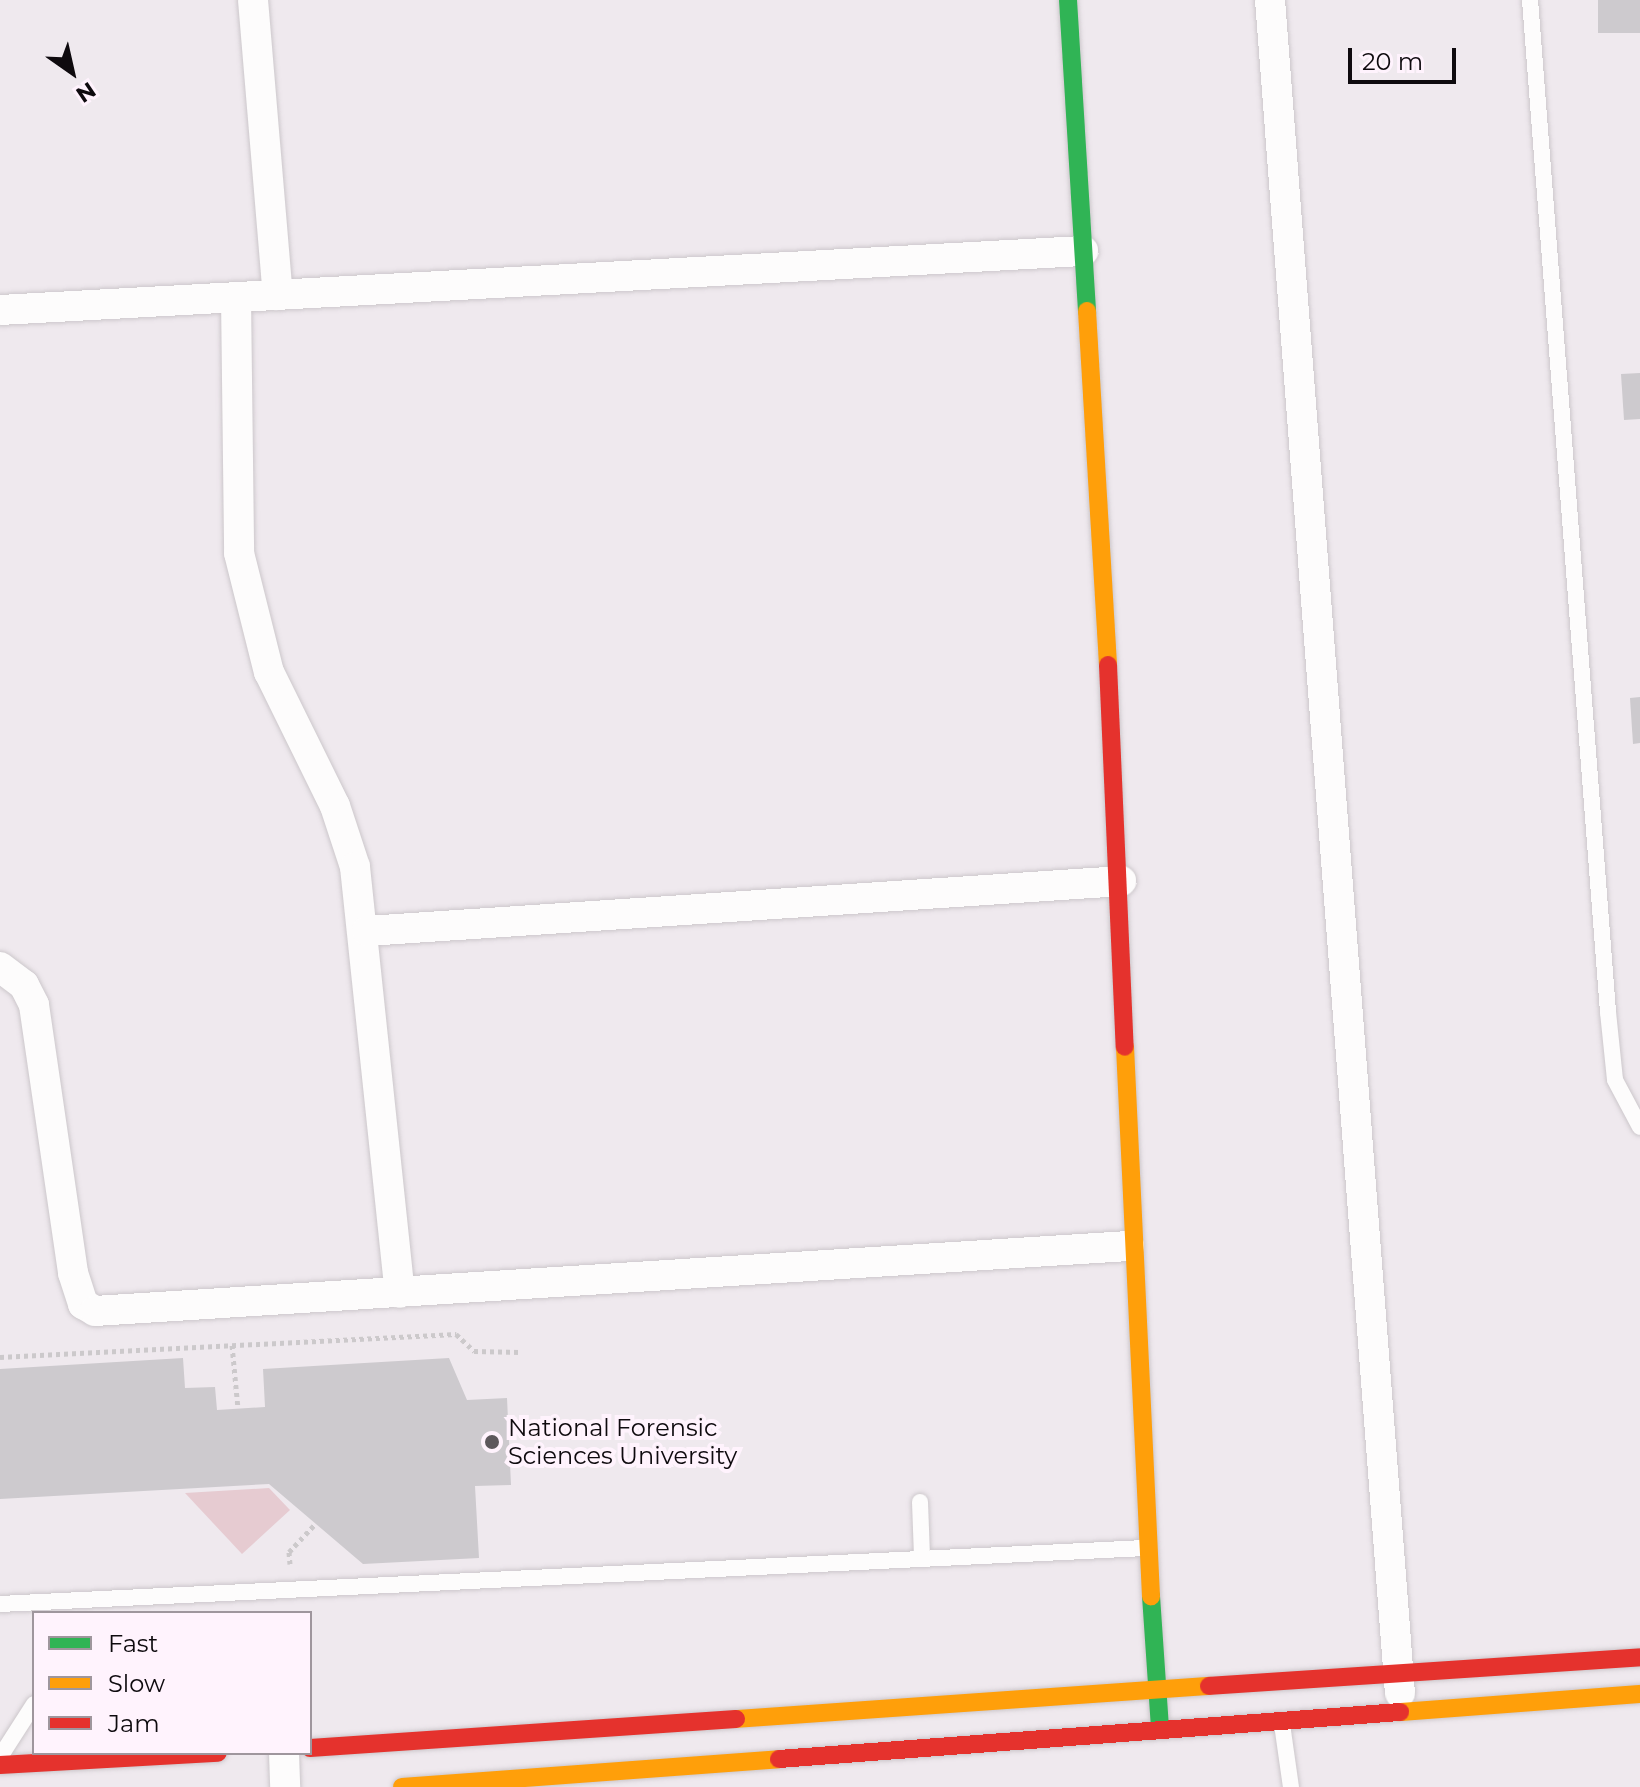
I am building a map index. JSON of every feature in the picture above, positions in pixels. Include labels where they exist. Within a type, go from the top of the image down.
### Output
[{"type":"street","points":[[253,0],[278,295]]},
{"type":"street","points":[[1068,0],[1121,881],[1129,1246],[1160,1729]]},
{"type":"street","points":[[1270,0],[1402,1710]]},
{"type":"street","points":[[0,310],[1083,251]]},
{"type":"street","points":[[236,297],[239,553],[269,672],[335,806],[367,931],[400,1293]]},
{"type":"street","points":[[367,931],[1121,881]]},
{"type":"street","points":[[0,967],[24,985],[34,1005],[83,1304],[113,1312],[1129,1246]]},
{"type":"street","points":[[312,1748],[1640,1657]]},
{"type":"street","points":[[402,1787],[1640,1694]]},
{"type":"street","points":[[0,1765],[182,1755]]},
{"type":"street","points":[[284,1755],[285,1787]]},
{"type":"lane","points":[[1530,0],[1612,1053],[1622,1101],[1640,1127]]},
{"type":"lane","points":[[920,1502],[922,1556]]},
{"type":"lane","points":[[0,1604],[82,1606],[922,1556],[1148,1548]]},
{"type":"lane","points":[[1280,1683],[1291,1787]]},
{"type":"lane","points":[[0,1757],[32,1707]]},
{"type":"path","points":[[0,1357],[456,1334],[474,1351],[520,1352]]},
{"type":"path","points":[[232,1345],[238,1409]]},
{"type":"path","points":[[290,1568],[289,1552],[316,1523]]},
{"type":"shaded area","points":[[269,1488],[290,1510],[242,1554],[185,1493]]},
{"type":"building","points":[[1598,0],[1640,0],[1640,33],[1598,33]]},
{"type":"building","points":[[1640,373],[1640,419],[1624,420],[1621,374]]},
{"type":"building","points":[[1640,697],[1640,743],[1633,744],[1630,698]]},
{"type":"building","points":[[183,1358],[185,1388],[215,1387],[217,1410],[265,1407],[263,1369],[449,1358],[467,1400],[507,1398],[511,1485],[475,1486],[479,1558],[363,1564],[269,1484],[0,1499],[0,1369]]},
{"type":"traffic: fast","points":[[1068,0],[1087,311]]},
{"type":"traffic: fast","points":[[1151,1596],[1160,1729]]},
{"type":"traffic: slow","points":[[1087,311],[1108,665]]},
{"type":"traffic: slow","points":[[1125,1047],[1151,1596]]},
{"type":"traffic: slow","points":[[736,1719],[1209,1686]]},
{"type":"traffic: slow","points":[[1400,1712],[1640,1694]]},
{"type":"traffic: slow","points":[[402,1787],[779,1759]]},
{"type":"traffic: jam","points":[[1108,665],[1125,1047]]},
{"type":"traffic: jam","points":[[1209,1686],[1640,1657]]},
{"type":"traffic: jam","points":[[779,1759],[1400,1712]]},
{"type":"traffic: jam","points":[[312,1748],[736,1719]]},
{"type":"traffic: jam","points":[[0,1765],[182,1755]]},
{"type":"place","name":"National Forensic Sciences University","points":[[492,1442]]}]
